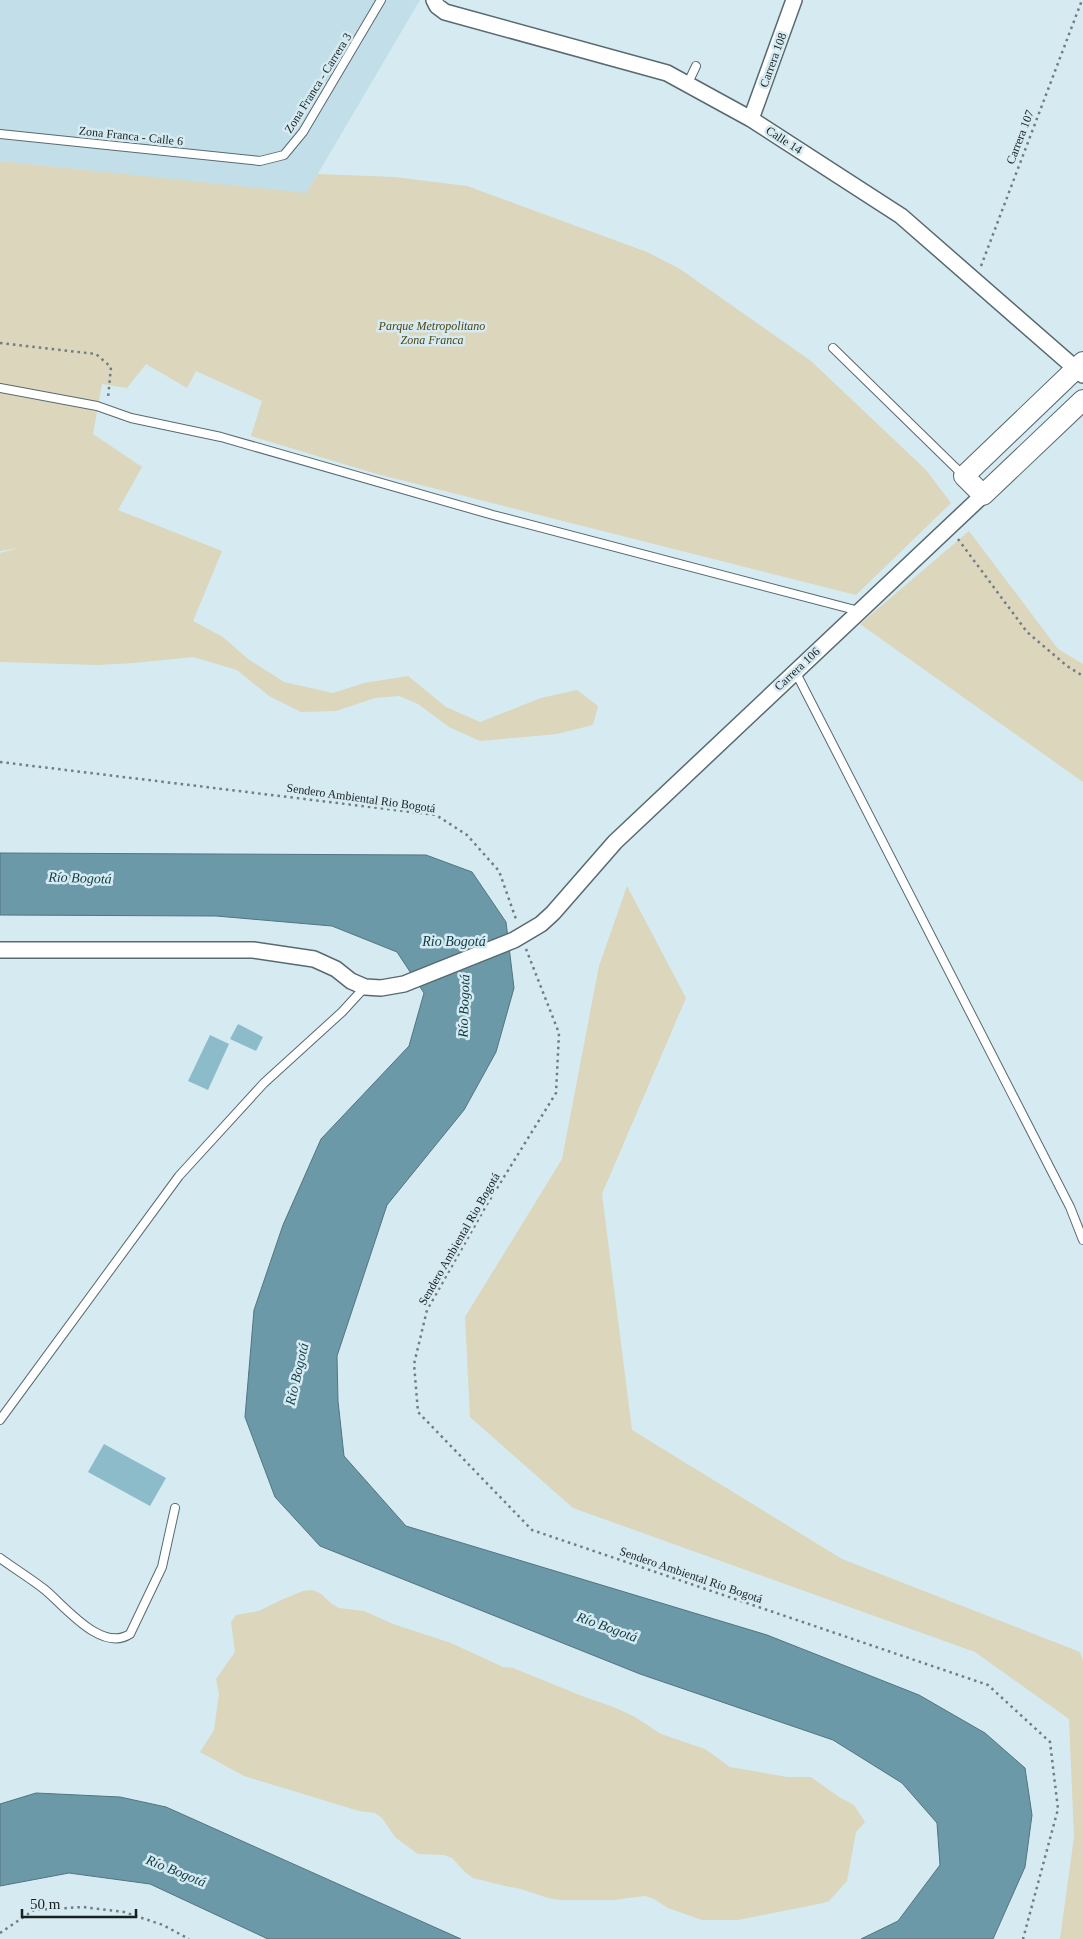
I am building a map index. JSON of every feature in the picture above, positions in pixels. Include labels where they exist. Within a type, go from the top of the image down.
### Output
[{"type":"street","name":"Calle 14","points":[[434,0],[436,6],[445,12],[654,69],[667,74],[751,119],[902,216],[975,281],[1081,369]]},
{"type":"street","name":"Carrera 108","points":[[751,119],[794,0]]},
{"type":"street","points":[[983,496],[964,476],[1081,369]]},
{"type":"street","name":"Carrera 106","points":[[365,987],[382,988],[404,984],[518,938],[554,913],[614,842],[1083,400]]},
{"type":"street","points":[[0,950],[253,950],[314,959],[336,969],[351,981],[365,987]]},
{"type":"lane","name":"Zona Franca - Carrera 3","points":[[260,161],[284,155],[303,132],[381,0]]},
{"type":"lane","points":[[688,85],[696,66]]},
{"type":"lane","name":"Zona Franca - Calle 6","points":[[0,134],[260,161]]},
{"type":"lane","points":[[832,348],[964,476]]},
{"type":"lane","points":[[0,388],[97,406],[131,418],[221,437],[493,515],[860,611]]},
{"type":"lane","points":[[795,671],[1070,1207],[1083,1240]]},
{"type":"lane","points":[[0,1420],[179,1176],[264,1083],[342,1012],[365,987]]},
{"type":"lane","points":[[0,1558],[46,1590],[81,1622],[98,1634],[125,1638],[130,1634],[162,1567],[174,1508]]},
{"type":"path","name":"Carrera 107","points":[[975,281],[1082,0]]},
{"type":"path","points":[[0,343],[96,354],[111,367],[108,399]]},
{"type":"path","points":[[950,527],[1027,632],[1067,666],[1083,676]]},
{"type":"path","name":"Sendero Ambiental Rio Bogotá","points":[[0,762],[436,815],[467,835],[499,871],[518,938],[559,1033],[556,1093],[486,1206],[427,1310],[414,1364],[418,1412],[532,1530],[988,1685],[1050,1742],[1058,1809],[1024,1939]]},
{"type":"path","points":[[0,1933],[34,1910],[83,1907],[124,1912],[163,1925],[189,1939]]},
{"type":"shaded area","points":[[0,0],[420,0],[306,194],[0,161]]},
{"type":"green space","name":"Parque Metropolitano Zona Franca","points":[[0,161],[306,193],[318,174],[394,177],[467,186],[647,252],[680,269],[811,361],[926,470],[951,503],[856,595],[377,474],[251,436],[262,401],[196,371],[187,388],[146,364],[127,388],[102,384],[93,434],[142,467],[118,510],[222,551],[193,621],[223,637],[248,659],[284,682],[333,693],[364,683],[408,676],[446,707],[480,722],[541,698],[577,690],[598,706],[593,725],[557,734],[480,741],[449,727],[418,704],[399,696],[375,698],[336,711],[301,712],[269,696],[237,670],[193,657],[97,665],[0,662],[0,553],[20,548],[0,551]]},
{"type":"green space","points":[[969,531],[1058,649],[1083,664],[1083,782],[860,624]]},
{"type":"green space","points":[[627,886],[686,998],[602,1194],[632,1430],[842,1559],[1080,1652],[1083,1661],[1083,1939],[1060,1939],[1074,1837],[1069,1719],[975,1652],[573,1508],[470,1417],[465,1317],[562,1159],[599,966]]},
{"type":"green space","points":[[312,1590],[320,1593],[339,1608],[364,1611],[393,1624],[451,1643],[503,1667],[513,1668],[616,1708],[635,1717],[661,1734],[705,1749],[730,1767],[787,1777],[811,1777],[854,1805],[865,1822],[856,1832],[847,1881],[829,1901],[738,1920],[702,1920],[668,1908],[654,1899],[645,1896],[613,1900],[560,1900],[548,1898],[521,1889],[473,1878],[452,1858],[444,1855],[418,1854],[396,1838],[382,1818],[375,1813],[359,1811],[244,1776],[200,1752],[214,1730],[219,1694],[216,1679],[235,1652],[231,1622],[236,1615],[259,1611],[303,1591]]},
{"type":"water","name":"Rio Bogotá","points":[[0,853],[426,855],[472,872],[506,922],[514,988],[496,1052],[464,1110],[387,1205],[337,1356],[338,1401],[344,1456],[406,1526],[767,1635],[919,1695],[985,1733],[1025,1768],[1032,1815],[1025,1867],[993,1939],[861,1939],[898,1921],[940,1865],[937,1823],[902,1783],[833,1740],[640,1674],[320,1546],[275,1497],[245,1417],[254,1310],[283,1225],[321,1139],[409,1046],[424,993],[397,952],[332,926],[216,916],[0,915]]},
{"type":"water","name":"Río Bogotá","points":[[36,1793],[120,1797],[166,1807],[461,1939],[268,1939],[150,1884],[69,1873],[0,1886],[0,1804]]},
{"type":"building","points":[[238,1024],[263,1037],[256,1051],[230,1039]]},
{"type":"building","points":[[210,1035],[229,1044],[208,1090],[188,1081]]},
{"type":"building","points":[[104,1444],[166,1478],[150,1506],[88,1472]]}]
